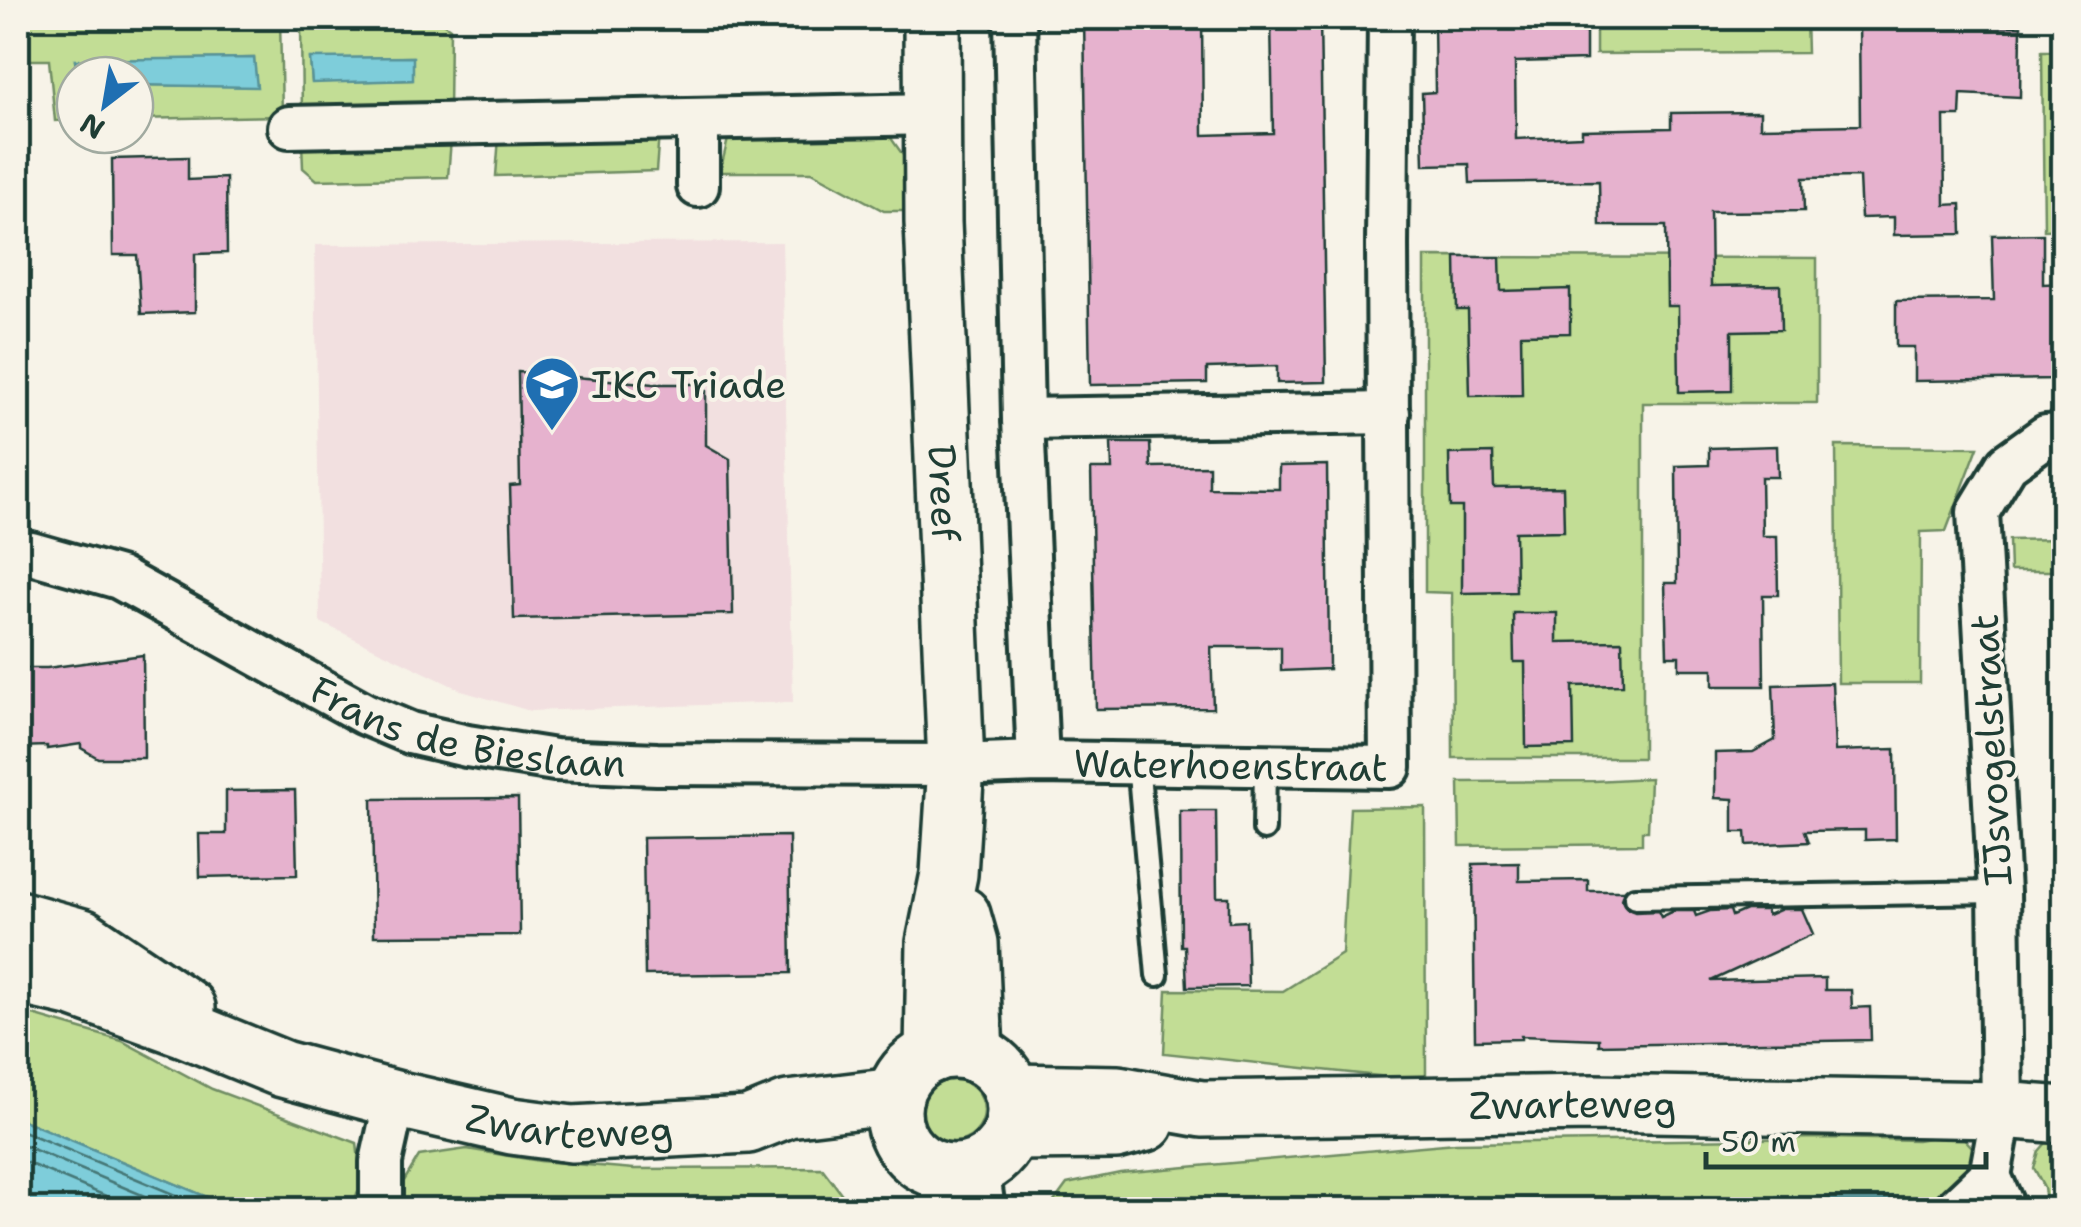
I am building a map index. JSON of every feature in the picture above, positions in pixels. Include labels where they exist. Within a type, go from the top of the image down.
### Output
[{"type":"main road","name":"Dreef","points":[[932,18],[933,222],[956,764],[950,874],[935,942],[972,1136]]},
{"type":"main road","name":"Zwarteweg","points":[[18,918],[82,937],[283,1069]]},
{"type":"main road","name":"Zwarteweg","points":[[18,976],[74,990],[283,1069],[512,1126],[572,1134],[748,1125],[788,1109],[897,1115]]},
{"type":"main road","points":[[913,1066],[972,1136],[920,1161],[911,1153],[897,1115],[906,1075],[913,1066]]},
{"type":"main road","name":"Zwarteweg","points":[[972,1136],[1116,1131],[1202,1109],[1593,1103],[2002,1110],[2064,1115]]},
{"type":"street","points":[[1015,18],[1022,419],[1038,762]]},
{"type":"street","name":"Waterhoenstraat","points":[[956,764],[1390,767],[1389,18]]},
{"type":"street","points":[[289,127],[934,114]]},
{"type":"street","points":[[698,119],[698,186]]},
{"type":"street","points":[[1022,419],[1388,413]]},
{"type":"street","name":"IJsvogelstraat","points":[[2002,1110],[2000,892],[1978,512],[2006,464],[2046,436],[2064,434]]},
{"type":"street","name":"Frans de Bieslaan","points":[[18,552],[119,578],[365,714],[410,733],[467,746],[555,760],[657,764],[956,764]]},
{"type":"street","points":[[381,1210],[380,1162],[395,1099]]},
{"type":"street","points":[[1954,1210],[1998,1193],[2002,1110]]},
{"type":"lane","points":[[1138,763],[1157,975]]},
{"type":"lane","points":[[1264,829],[1265,765]]},
{"type":"lane","points":[[1635,898],[2000,892]]},
{"type":"shaded area","name":"IKC Triade","points":[[782,242],[793,702],[530,711],[465,692],[320,622],[315,245]]},
{"type":"green space","points":[[18,18],[280,18],[282,116],[155,119],[155,85],[256,86],[254,58],[155,60],[155,55],[55,55],[55,121],[49,60],[18,60]]},
{"type":"green space","points":[[1596,18],[1806,18],[1807,53],[1596,54]]},
{"type":"green space","points":[[437,19],[450,28],[449,114],[302,118],[301,21]],"holes":[[[412,57],[412,80],[312,82],[310,59]]]},
{"type":"green space","points":[[2042,51],[2063,51],[2063,229],[2044,230]]},
{"type":"green space","points":[[886,131],[910,165],[904,211],[884,211],[812,172],[720,172],[729,135]]},
{"type":"green space","points":[[659,133],[656,171],[496,176],[499,137]]},
{"type":"green space","points":[[451,139],[448,177],[317,180],[303,168],[302,142]]},
{"type":"green space","points":[[1425,257],[1817,258],[1817,403],[1643,403],[1643,758],[1453,758],[1452,593],[1425,592]]},
{"type":"green space","points":[[1836,446],[1978,447],[1946,531],[1921,532],[1920,683],[1838,683]]},
{"type":"green space","points":[[2064,463],[2063,571],[2010,571],[2009,540],[2063,539]]},
{"type":"green space","points":[[1650,778],[1648,831],[1642,831],[1642,844],[1460,846],[1459,782]]},
{"type":"green space","points":[[1425,807],[1426,1081],[1164,1053],[1167,990],[1283,991],[1342,954],[1350,808]]},
{"type":"green space","points":[[18,1014],[122,1041],[212,1089],[357,1143],[362,1189],[351,1209],[332,1209],[324,1201],[214,1200],[18,1118]]},
{"type":"green space","points":[[953,1080],[975,1089],[984,1111],[975,1133],[953,1142],[931,1133],[922,1111],[931,1089]]},
{"type":"green space","points":[[1960,1134],[1981,1157],[1935,1209],[1048,1210],[1067,1184],[1120,1173],[1456,1143],[1917,1140]]},
{"type":"green space","points":[[2053,1135],[2063,1135],[2063,1209],[2047,1209],[2044,1188],[2034,1169],[2039,1151]]},
{"type":"green space","points":[[467,1149],[540,1161],[634,1169],[822,1168],[853,1209],[397,1210],[398,1191],[419,1156]]},
{"type":"water","points":[[413,57],[413,80],[312,83],[310,58]]},
{"type":"water","points":[[254,58],[257,87],[155,85],[155,59]]},
{"type":"water","points":[[18,1118],[214,1200],[324,1201],[332,1209],[18,1209]]},
{"type":"building","points":[[1084,18],[1202,18],[1203,135],[1273,133],[1271,18],[1320,18],[1326,382],[1277,383],[1277,366],[1207,368],[1207,383],[1090,385]]},
{"type":"building","points":[[1583,18],[1586,60],[1515,62],[1516,139],[1582,136],[1582,130],[1671,128],[1671,113],[1760,112],[1760,127],[1860,125],[1859,18],[1960,18],[1960,27],[2021,26],[2020,97],[1961,94],[1960,116],[1944,116],[1945,205],[1961,204],[1962,234],[1894,235],[1894,217],[1861,218],[1859,177],[1803,178],[1804,211],[1710,212],[1711,286],[1780,285],[1781,330],[1732,331],[1732,391],[1679,392],[1678,306],[1667,306],[1666,226],[1600,226],[1599,181],[1470,183],[1469,164],[1424,165],[1422,93],[1435,92],[1434,21]]},
{"type":"building","points":[[188,157],[188,180],[226,178],[227,253],[195,254],[195,312],[141,314],[137,255],[113,255],[112,159]]},
{"type":"building","points":[[2043,234],[2043,284],[2064,283],[2064,346],[2057,346],[2059,379],[1914,381],[1914,347],[1896,347],[1896,301],[1994,300],[1992,235]]},
{"type":"building","points":[[1456,257],[1500,257],[1501,291],[1570,289],[1570,333],[1521,334],[1522,395],[1470,396],[1468,310],[1457,310]]},
{"type":"building","points":[[518,372],[695,384],[706,391],[706,445],[730,459],[733,614],[514,619],[510,486],[520,485]]},
{"type":"building","points":[[1111,443],[1150,443],[1151,467],[1209,466],[1209,488],[1279,489],[1279,466],[1327,465],[1329,669],[1281,671],[1281,647],[1211,647],[1213,708],[1096,709],[1091,469],[1112,469]]},
{"type":"building","points":[[1777,446],[1778,477],[1761,477],[1762,536],[1777,536],[1778,595],[1763,595],[1764,686],[1713,686],[1713,669],[1679,669],[1679,656],[1667,656],[1665,583],[1677,583],[1676,466],[1709,465],[1709,448]]},
{"type":"building","points":[[1493,453],[1494,488],[1563,487],[1564,531],[1515,532],[1516,592],[1462,593],[1462,507],[1450,507],[1449,454]]},
{"type":"building","points":[[1513,613],[1557,613],[1557,642],[1622,641],[1623,685],[1573,686],[1574,746],[1526,747],[1525,662],[1514,662]]},
{"type":"building","points":[[143,655],[144,758],[98,758],[81,748],[81,744],[47,749],[18,747],[18,668]]},
{"type":"building","points":[[1832,683],[1835,751],[1895,749],[1896,839],[1865,840],[1865,830],[1805,831],[1809,842],[1747,845],[1746,832],[1733,832],[1733,799],[1715,798],[1715,753],[1753,752],[1775,740],[1773,685]]},
{"type":"building","points":[[295,790],[297,875],[200,877],[199,834],[226,834],[226,791]]},
{"type":"building","points":[[518,798],[520,935],[374,936],[372,799]]},
{"type":"building","points":[[1180,811],[1216,811],[1217,897],[1229,897],[1229,922],[1246,921],[1248,986],[1187,987],[1185,946],[1181,946]]},
{"type":"building","points":[[789,836],[791,973],[645,975],[643,838]]},
{"type":"building","points":[[1519,863],[1519,881],[1588,880],[1588,891],[1624,891],[1621,899],[1628,909],[1658,911],[1661,917],[1674,911],[1694,911],[1696,916],[1730,910],[1732,916],[1746,910],[1766,910],[1768,915],[1782,909],[1802,909],[1813,934],[1711,981],[1825,978],[1825,990],[1851,990],[1852,1008],[1870,1007],[1871,1040],[1599,1045],[1599,1039],[1521,1036],[1475,1040],[1473,864]]},
{"type":"waterway","points":[[1091,1207],[1896,1201]]},
{"type":"place","name":"IKC Triade","points":[[552,433]]}]
